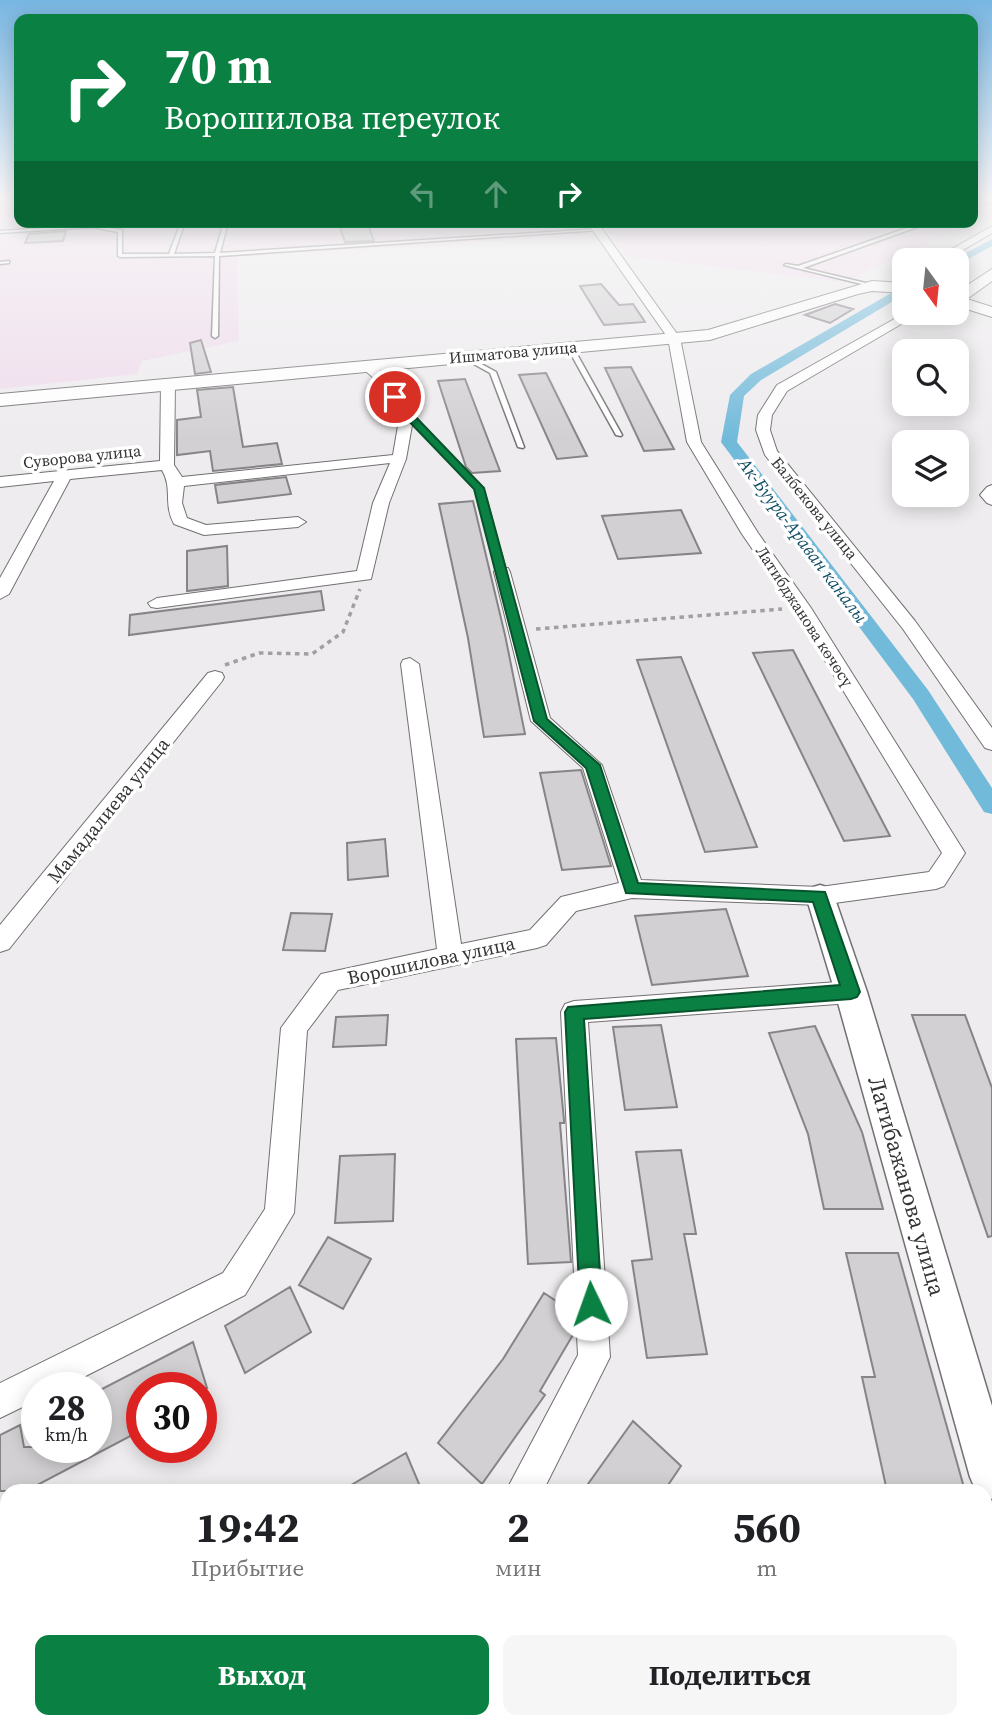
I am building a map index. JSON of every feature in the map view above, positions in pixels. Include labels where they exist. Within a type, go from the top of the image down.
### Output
[{"type":"main road","points":[[970,290],[987,278]]},
{"type":"main road","name":"Ишматова улица","points":[[0,400],[710,335],[826,297],[872,286],[892,285]]},
{"type":"main road","points":[[970,304],[992,312]]},
{"type":"street","points":[[631,278],[674,338]]},
{"type":"street","name":"Балбекова улица","points":[[892,326],[782,388],[765,415],[763,430],[770,452],[909,625],[992,743]]},
{"type":"street","name":"Латибджанова көчөсү","points":[[674,338],[694,442],[751,534],[802,608],[954,853],[936,880]]},
{"type":"street","points":[[157,603],[365,575],[381,503],[399,459],[407,414],[383,379],[366,366]]},
{"type":"street","points":[[168,384],[167,465],[177,482],[174,503],[180,521],[204,530],[298,522]]},
{"type":"street","points":[[177,482],[374,459],[399,459]]},
{"type":"street","name":"Суворова улица","points":[[0,482],[167,465]]},
{"type":"street","points":[[0,594],[64,477]]},
{"type":"street","points":[[992,490],[988,495],[992,500]]},
{"type":"street","points":[[502,572],[541,721],[592,765],[632,889]]},
{"type":"street","points":[[410,664],[450,956]]},
{"type":"street","name":"Мамадалиева улица","points":[[0,942],[215,677]]},
{"type":"street","name":"Ворошилова улица","points":[[0,1401],[234,1284],[279,1213],[294,1028],[330,981],[537,938],[569,903],[632,889],[820,896],[936,880]]},
{"type":"street","name":"Латибажанова улица","points":[[820,896],[851,992],[992,1477]]},
{"type":"street","points":[[528,1484],[594,1357],[574,1012],[851,992]]},
{"type":"lane","points":[[215,336],[216,278]]},
{"type":"lane","points":[[838,278],[872,286]]},
{"type":"lane","points":[[570,347],[619,435]]},
{"type":"lane","points":[[465,357],[493,372],[521,447]]},
{"type":"lane","points":[[407,414],[479,488],[502,572]]},
{"type":"path","points":[[215,677],[228,664],[259,653],[312,654],[343,632],[365,575]]},
{"type":"path","points":[[517,630],[802,608]]},
{"type":"shaded area","points":[[0,278],[237,278],[239,341],[142,361],[137,374],[0,389]]},
{"type":"shaded area","points":[[809,278],[854,278],[845,282]]},
{"type":"building","points":[[601,284],[619,305],[633,304],[645,322],[604,325],[580,286]]},
{"type":"building","points":[[835,304],[853,309],[830,323],[805,315]]},
{"type":"building","points":[[201,340],[211,372],[195,374],[190,343]]},
{"type":"building","points":[[631,367],[674,449],[644,451],[605,368]]},
{"type":"building","points":[[546,373],[587,456],[557,459],[519,375]]},
{"type":"building","points":[[465,379],[500,471],[472,473],[466,467],[438,381]]},
{"type":"building","points":[[233,387],[243,447],[277,443],[282,464],[213,471],[210,451],[177,455],[177,420],[201,417],[197,390]]},
{"type":"building","points":[[286,477],[291,494],[218,503],[215,485]]},
{"type":"building","points":[[473,501],[525,734],[484,737],[468,638],[439,504]]},
{"type":"building","points":[[681,510],[701,553],[618,559],[602,516]]},
{"type":"building","points":[[227,546],[228,586],[187,591],[187,551]]},
{"type":"building","points":[[321,591],[324,610],[129,635],[130,615]]},
{"type":"building","points":[[793,650],[890,836],[844,841],[753,653]]},
{"type":"building","points":[[681,657],[757,847],[705,852],[637,660]]},
{"type":"building","points":[[581,770],[611,866],[562,870],[540,773]]},
{"type":"building","points":[[385,839],[388,876],[348,880],[347,843]]},
{"type":"building","points":[[726,909],[748,976],[652,985],[635,916]]},
{"type":"building","points":[[291,913],[332,914],[325,951],[283,950]]},
{"type":"building","points":[[388,1015],[386,1045],[333,1047],[336,1017]]},
{"type":"building","points":[[912,1015],[965,1015],[992,1088],[992,1236],[988,1237]]},
{"type":"building","points":[[661,1025],[677,1107],[625,1110],[613,1027]]},
{"type":"building","points":[[815,1026],[862,1132],[883,1209],[824,1209],[808,1134],[769,1033]]},
{"type":"building","points":[[556,1038],[564,1120],[564,1123],[560,1123],[571,1262],[528,1264],[516,1039]]},
{"type":"building","points":[[681,1150],[696,1234],[684,1234],[707,1354],[647,1358],[632,1261],[652,1259],[636,1152]]},
{"type":"building","points":[[395,1154],[393,1221],[335,1223],[340,1156]]},
{"type":"building","points":[[328,1237],[371,1259],[343,1309],[299,1285]]},
{"type":"building","points":[[846,1253],[898,1253],[963,1484],[885,1484],[862,1377],[875,1377]]},
{"type":"building","points":[[290,1287],[311,1332],[245,1373],[225,1326]]},
{"type":"building","points":[[544,1293],[573,1312],[574,1333],[540,1391],[545,1395],[482,1484],[438,1443],[503,1359]]},
{"type":"building","points":[[193,1342],[202,1372],[135,1372]]},
{"type":"building","points":[[126,1377],[126,1438],[112,1446],[112,1384]]},
{"type":"building","points":[[633,1421],[681,1466],[669,1484],[588,1484]]},
{"type":"building","points":[[20,1425],[21,1463],[79,1463],[39,1484],[0,1484],[0,1435]]},
{"type":"building","points":[[406,1453],[419,1484],[353,1484]]},
{"type":"waterway","name":"Ак-Буура-Араван каналы","points":[[892,297],[756,377],[737,395],[729,442],[921,695],[992,806]]},
{"type":"route","points":[[395,397],[407,414],[479,488],[541,721],[592,765],[632,889],[820,896],[851,992],[574,1012],[591,1304]]}]
